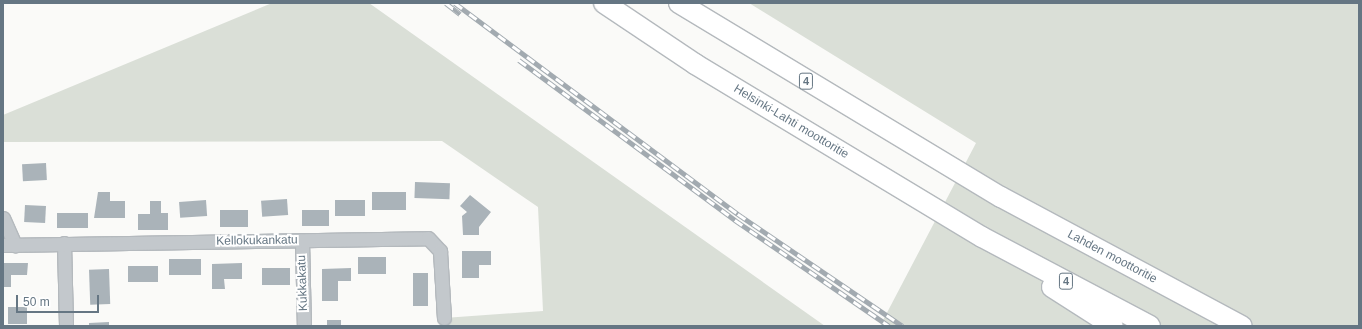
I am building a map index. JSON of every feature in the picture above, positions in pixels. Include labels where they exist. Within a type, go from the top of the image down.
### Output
[{"type":"highway","name":"Helsinki-Lahti moottoritie","points":[[604,3],[695,64],[982,237]]},
{"type":"highway","name":"Lahden moottoritie","points":[[679,3],[984,187],[1176,292],[1242,326]]},
{"type":"highway","points":[[982,237],[1041,280],[1113,326]]},
{"type":"highway","name":"4","points":[[982,237],[1150,326]]},
{"type":"highway","points":[[1176,292],[1257,326]]},
{"type":"street","points":[[3,218],[9,245]]},
{"type":"street","name":"Kellokukankatu","points":[[9,245],[428,238],[440,251],[444,318]]},
{"type":"street","name":"Kukkakatu","points":[[302,241],[304,326]]},
{"type":"street","points":[[64,243],[66,326]]},
{"type":"shaded area","points":[[272,3],[369,3],[825,326],[444,326],[444,318],[543,311],[538,207],[442,141],[3,142],[3,115]]},
{"type":"shaded area","points":[[749,3],[1359,3],[1359,326],[880,326],[976,143]]},
{"type":"building","points":[[46,163],[47,180],[23,181],[22,164]]},
{"type":"building","points":[[415,182],[450,183],[449,199],[414,198]]},
{"type":"building","points":[[98,192],[110,192],[110,201],[125,201],[125,218],[94,218]]},
{"type":"building","points":[[372,192],[406,192],[406,210],[372,210]]},
{"type":"building","points":[[470,195],[491,212],[479,227],[479,235],[463,235],[462,216],[467,212],[460,206]]},
{"type":"building","points":[[287,199],[288,215],[262,217],[261,201]]},
{"type":"building","points":[[206,200],[207,216],[180,218],[179,202]]},
{"type":"building","points":[[335,200],[365,200],[365,216],[335,216]]},
{"type":"building","points":[[150,201],[161,201],[161,213],[168,213],[168,230],[138,230],[138,214],[150,214]]},
{"type":"building","points":[[25,205],[46,206],[45,223],[24,222]]},
{"type":"building","points":[[220,210],[248,210],[248,227],[220,227]]},
{"type":"building","points":[[302,210],[329,210],[329,226],[302,226]]},
{"type":"building","points":[[57,213],[88,213],[88,228],[57,228]]},
{"type":"building","points":[[462,251],[491,251],[491,265],[479,265],[479,278],[462,278]]},
{"type":"building","points":[[358,257],[386,257],[386,274],[358,274]]},
{"type":"building","points":[[169,259],[201,259],[201,275],[169,275]]},
{"type":"building","points":[[3,263],[28,263],[27,275],[11,275],[11,287],[3,287]]},
{"type":"building","points":[[242,263],[242,279],[224,279],[225,289],[212,289],[212,264]]},
{"type":"building","points":[[128,266],[158,266],[158,282],[128,282]]},
{"type":"building","points":[[262,268],[290,268],[290,285],[262,285]]},
{"type":"building","points":[[351,268],[351,281],[338,281],[338,301],[322,301],[322,269]]},
{"type":"building","points":[[109,269],[110,304],[90,305],[89,270]]},
{"type":"building","points":[[413,273],[428,273],[428,306],[413,306]]},
{"type":"building","points":[[8,307],[27,307],[27,324],[8,324]]},
{"type":"building","points":[[327,320],[341,320],[341,326],[327,326]]},
{"type":"building","points":[[109,322],[109,326],[89,326],[89,323]]},
{"type":"railway","points":[[446,3],[460,14]]},
{"type":"railway","points":[[455,3],[738,214],[903,326]]},
{"type":"railway","points":[[519,60],[735,220],[889,326]]}]
